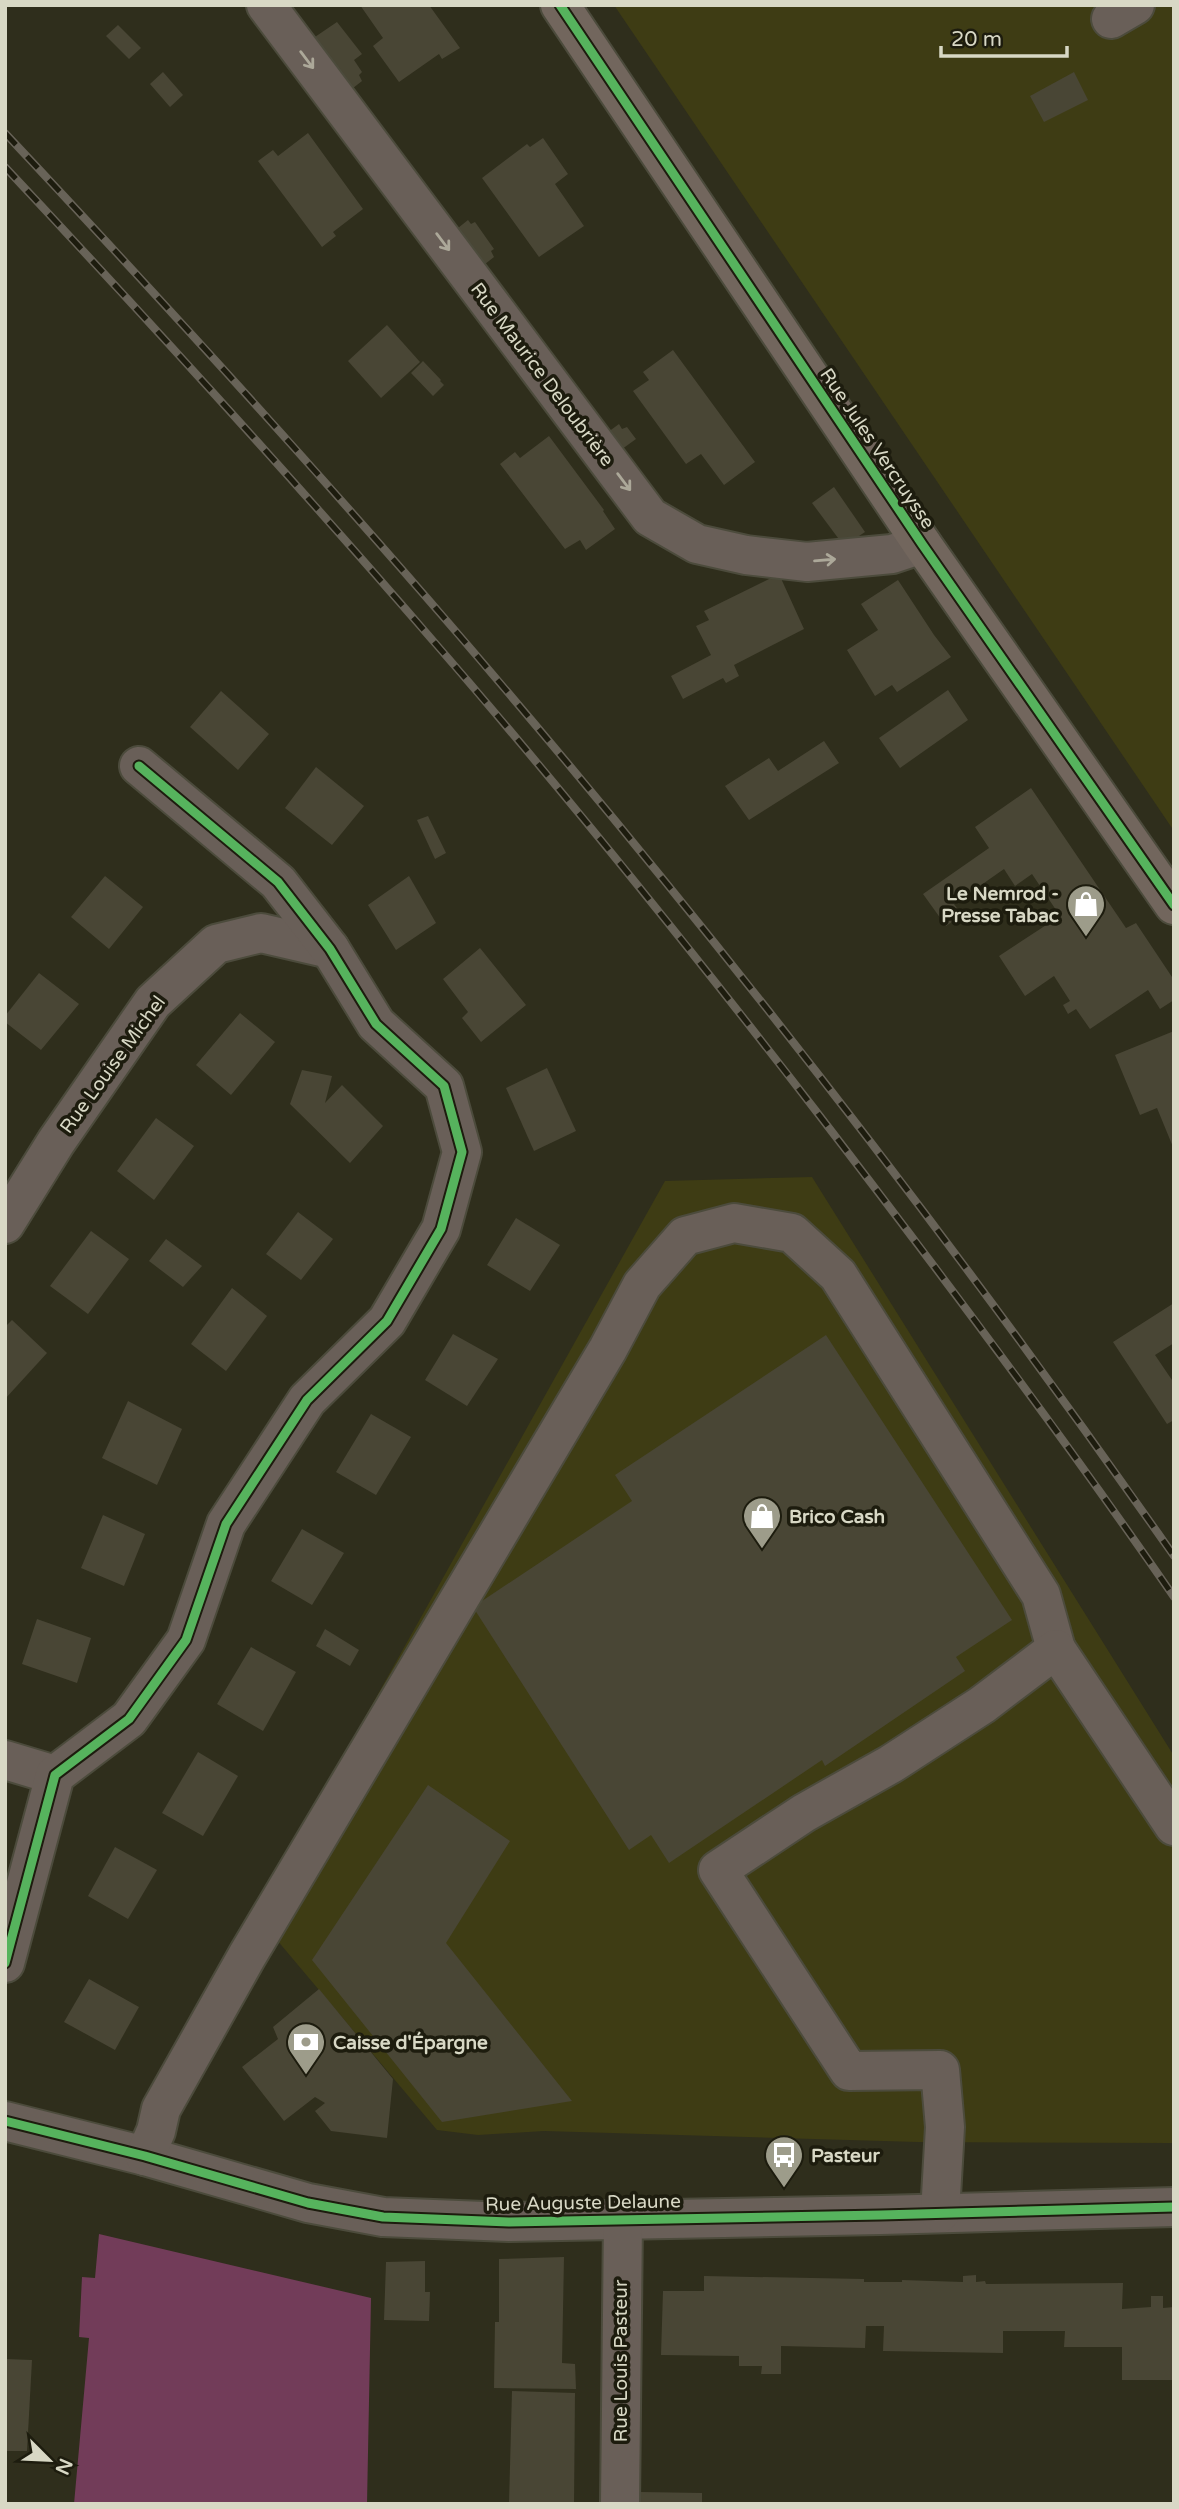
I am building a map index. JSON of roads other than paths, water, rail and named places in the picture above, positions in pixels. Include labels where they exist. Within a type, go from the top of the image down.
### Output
[{"type":"main road","name":"Rue Jules Vercruysse","points":[[560,5],[922,544],[1174,905]]},
{"type":"street","name":"Rue Maurice Deloubrière","points":[[266,5],[650,517],[696,544],[746,555],[807,562],[892,554],[922,544]]},
{"type":"street","points":[[5,1963],[55,1775],[129,1719],[186,1640],[226,1524],[307,1400],[387,1321],[441,1229],[462,1152],[444,1086],[376,1024],[330,949],[278,882],[139,766]]},
{"type":"street","name":"Rue Louise Michel","points":[[5,1224],[56,1142],[153,1002],[216,943],[261,933],[330,949]]},
{"type":"street","points":[[145,2156],[156,2131],[161,2109],[247,1956],[608,1349],[642,1284],[685,1236],[734,1223],[792,1233],[838,1275],[1041,1595],[1056,1649],[1174,1826]]},
{"type":"street","points":[[940,2213],[945,2127],[940,2070],[849,2071],[718,1870],[804,1813],[903,1757],[982,1704],[1056,1649]]},
{"type":"street","points":[[5,1760],[55,1775]]},
{"type":"street","name":"Rue Auguste Delaune","points":[[5,2121],[145,2156],[308,2203],[383,2217],[509,2222],[1174,2207]]},
{"type":"street","name":"Rue Louis Pasteur","points":[[620,2504],[623,2219]]},
{"type":"railway","points":[[5,133],[175,316],[342,502],[452,627],[641,852],[825,1082],[914,1199],[1174,1556]]},
{"type":"railway","points":[[5,167],[329,522],[581,816],[723,992],[908,1231],[1043,1413],[1174,1597]]},
{"type":"place","name":"Le Nemrod - Presse Tabac","points":[[1086,938]]},
{"type":"place","name":"Brico Cash","points":[[762,1550]]},
{"type":"place","name":"Caisse d'Épargne","points":[[306,2076]]},
{"type":"place","name":"Pasteur","points":[[784,2189]]}]
